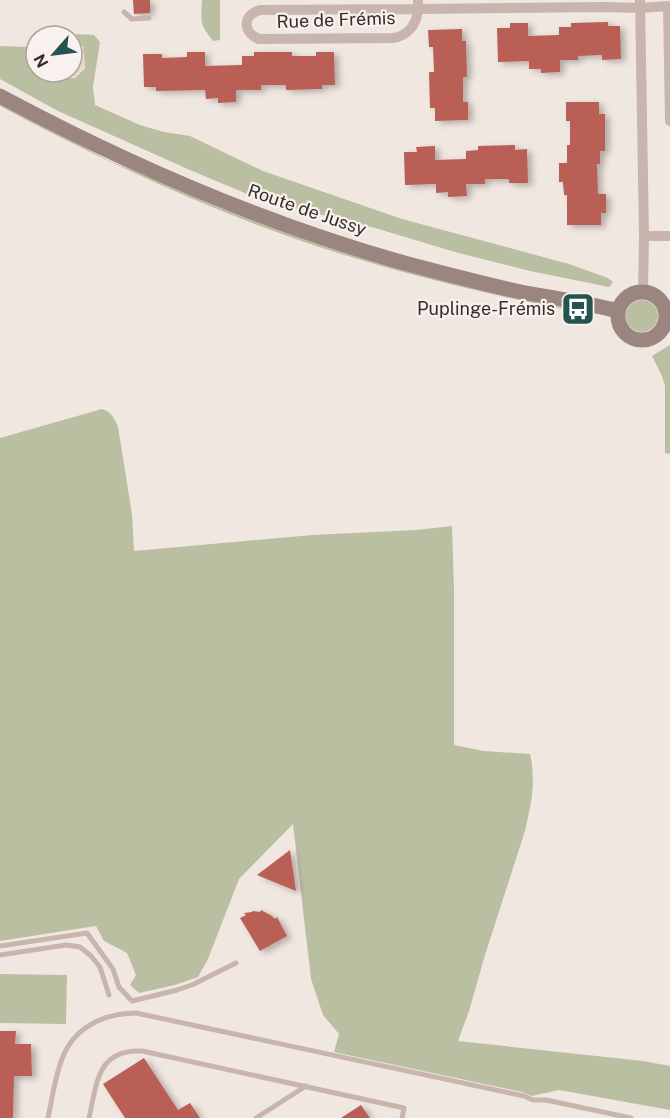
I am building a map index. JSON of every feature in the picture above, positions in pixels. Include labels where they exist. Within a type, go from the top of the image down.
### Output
[{"type":"main road","name":"Route de Jussy","points":[[0,96],[131,162],[282,224],[340,244],[469,280],[618,311]]},
{"type":"main road","points":[[643,292],[659,300],[668,317],[660,332],[651,338],[641,340],[625,333],[620,325],[618,311],[628,297],[643,292]]},
{"type":"street","name":"Rue de Frémis","points":[[418,5],[416,20],[408,31],[393,38],[259,39],[250,34],[247,27],[248,17],[260,10],[418,5],[604,7],[640,4],[669,6],[670,121]]},
{"type":"street","points":[[640,4],[643,292]]},
{"type":"street","points":[[644,236],[670,236]]},
{"type":"lane","points":[[124,12],[132,19],[149,18]]},
{"type":"lane","points":[[0,946],[87,933],[113,969],[119,987],[132,1000],[194,984],[236,963]]},
{"type":"lane","points":[[0,955],[66,945],[80,947],[100,967],[109,995]]},
{"type":"lane","points":[[48,1118],[62,1058],[72,1040],[83,1029],[105,1017],[120,1013],[136,1013],[524,1096],[532,1100],[546,1100],[631,1118]]},
{"type":"lane","points":[[89,1118],[102,1068],[109,1060],[130,1050],[404,1108],[402,1118]]},
{"type":"lane","points":[[256,1118],[306,1086]]},
{"type":"green space","points":[[202,0],[220,0],[220,40],[213,41],[203,26]]},
{"type":"green space","points":[[84,34],[94,35],[100,42],[93,87],[95,105],[140,125],[190,136],[263,171],[402,219],[569,264],[608,278],[613,282],[609,287],[530,271],[252,196],[58,111],[0,79],[0,46],[24,47],[24,84],[84,84]]},
{"type":"green space","points":[[0,104],[108,160],[220,208],[276,229],[337,250],[564,308],[422,277],[338,253],[251,223],[124,168],[41,127],[0,106]]},
{"type":"green space","points":[[642,300],[653,305],[658,316],[653,327],[642,332],[631,327],[626,316],[631,305]]},
{"type":"green space","points":[[670,345],[670,454],[665,453],[665,386],[652,356]]},
{"type":"green space","points":[[102,409],[114,418],[118,427],[132,514],[134,551],[312,535],[452,526],[454,745],[484,751],[530,754],[533,784],[525,831],[458,1041],[643,1061],[670,1066],[670,1110],[559,1090],[532,1096],[334,1052],[339,1034],[323,1015],[311,979],[293,824],[239,879],[208,959],[198,977],[139,993],[130,985],[136,975],[127,953],[104,941],[96,926],[0,941],[0,438]]},
{"type":"green space","points":[[0,974],[67,975],[66,1024],[0,1023]]},
{"type":"building","points":[[133,0],[150,0],[150,13],[134,14]]},
{"type":"building","points":[[608,22],[608,26],[620,26],[621,59],[602,60],[602,55],[578,56],[578,60],[560,60],[560,72],[541,73],[541,69],[529,69],[529,61],[498,62],[497,28],[510,28],[510,23],[528,23],[528,36],[559,35],[559,27],[571,27],[571,23]]},
{"type":"building","points":[[462,29],[462,41],[466,41],[467,77],[463,77],[463,102],[468,102],[468,120],[435,121],[435,108],[430,108],[429,72],[434,72],[433,47],[429,47],[428,30]]},
{"type":"building","points":[[187,52],[205,52],[205,66],[242,65],[242,56],[254,56],[254,52],[292,52],[292,56],[316,56],[316,52],[334,52],[335,85],[322,85],[322,89],[286,90],[286,85],[261,85],[261,90],[236,90],[236,102],[218,103],[218,98],[206,99],[205,90],[156,91],[156,87],[144,87],[143,54],[162,54],[162,58],[187,57]]},
{"type":"building","points":[[566,102],[599,102],[599,114],[605,114],[605,151],[600,151],[600,164],[597,164],[598,194],[606,194],[606,213],[601,213],[601,225],[567,225],[567,195],[564,195],[563,182],[559,182],[559,163],[567,163],[567,145],[570,145],[570,121],[566,121]]},
{"type":"building","points":[[515,145],[515,150],[527,149],[528,183],[509,183],[509,179],[485,179],[485,184],[466,184],[467,196],[448,197],[448,192],[436,193],[436,184],[405,185],[404,152],[417,152],[416,147],[435,146],[435,160],[466,159],[466,151],[478,150],[478,146]]},
{"type":"building","points":[[290,850],[296,891],[257,875]]},
{"type":"building","points":[[261,910],[275,919],[277,917],[287,936],[260,951],[240,918],[246,915],[244,913]]},
{"type":"building","points":[[0,1031],[16,1031],[15,1044],[31,1044],[32,1076],[14,1076],[13,1118],[0,1118]]},
{"type":"building","points":[[144,1058],[178,1110],[190,1103],[200,1118],[125,1118],[103,1084]]},
{"type":"building","points":[[361,1105],[370,1118],[341,1118]]},
{"type":"place","name":"Puplinge-Frémis","points":[[578,309]]}]
